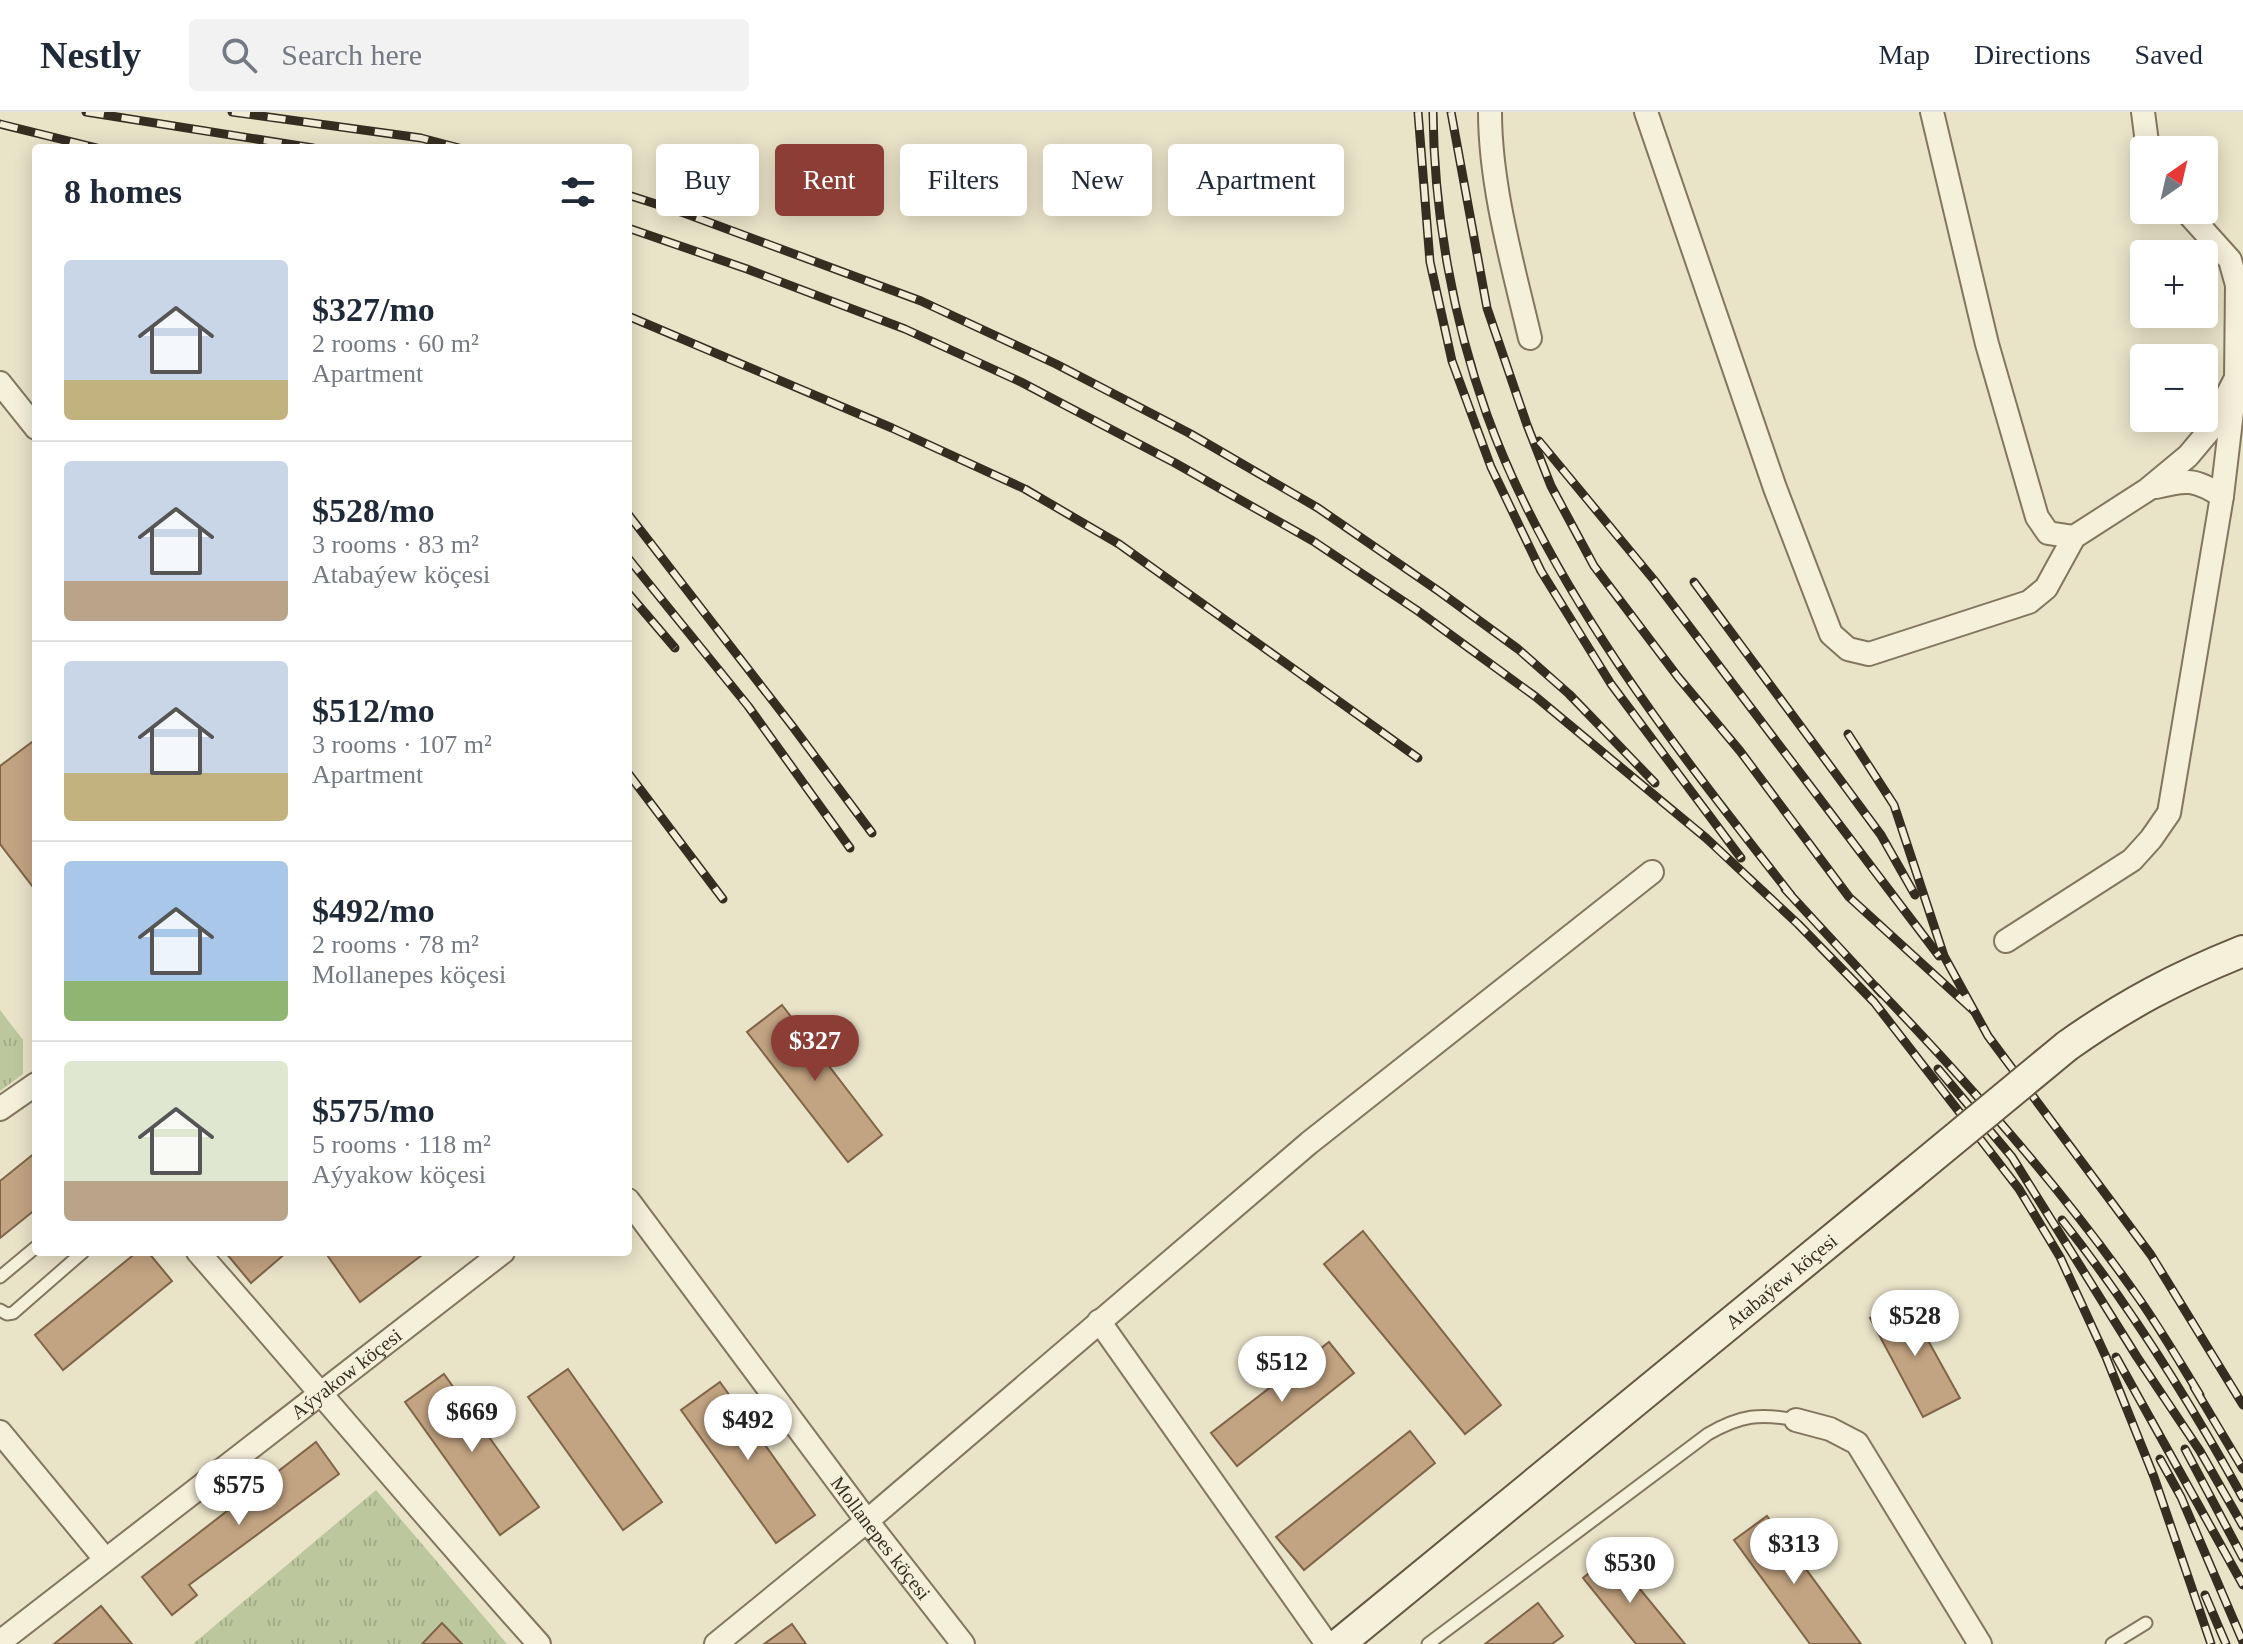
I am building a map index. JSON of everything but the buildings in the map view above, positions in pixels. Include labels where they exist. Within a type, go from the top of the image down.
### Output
[{"type":"main road","name":"Atabaýew köçesi","points":[[1339,1644],[2067,1046],[2153,990],[2243,951]]},
{"type":"street","points":[[1490,112],[1490,144],[1530,338]]},
{"type":"street","points":[[1646,112],[1775,488],[1831,634],[1848,649],[1869,654],[2029,602],[2046,588],[2074,537],[2147,490],[2188,456],[2209,431],[2239,376]]},
{"type":"street","points":[[1932,112],[1987,344],[2037,517],[2048,533],[2074,537]]},
{"type":"street","points":[[2143,112],[2146,136]]},
{"type":"street","points":[[2006,941],[2132,860],[2169,813],[2239,376],[2237,285],[2230,260],[2198,224]]},
{"type":"street","points":[[0,383],[32,423]]},
{"type":"street","points":[[2147,490],[2181,480],[2200,482],[2222,496]]},
{"type":"street","points":[[716,1644],[867,1521],[1309,1143],[1652,872]]},
{"type":"street","points":[[0,1109],[32,1087]]},
{"type":"street","name":"Mollanepes köçesi","points":[[632,1205],[867,1521],[963,1644]]},
{"type":"street","points":[[202,1256],[322,1393],[409,1499],[539,1644]]},
{"type":"street","name":"Aýyakow köçesi","points":[[0,1642],[498,1256]]},
{"type":"street","points":[[1099,1321],[1327,1644]]},
{"type":"street","points":[[1796,1420],[1830,1429],[1857,1443],[1980,1644]]},
{"type":"street","points":[[0,1432],[105,1559]]},
{"type":"lane","points":[[0,1277],[32,1250]]},
{"type":"lane","points":[[0,1310],[13,1313],[78,1256]]},
{"type":"lane","points":[[1428,1644],[1708,1434],[1734,1419],[1768,1414],[1796,1420]]},
{"type":"lane","points":[[2112,1644],[2146,1623]]},
{"type":"green space","points":[[0,1010],[23,1040],[23,1074],[0,1091]]},
{"type":"green space","points":[[376,1490],[507,1644],[193,1644]]},
{"type":"railway","points":[[86,112],[288,144]]},
{"type":"railway","points":[[232,112],[421,138],[444,144]]},
{"type":"railway","points":[[1418,112],[1430,262],[1452,361],[1491,467],[1541,571],[1611,684],[1741,858]]},
{"type":"railway","points":[[1433,112],[1437,189],[1455,304],[1475,379],[1513,480],[1581,606],[1620,666],[1661,726],[1791,895]]},
{"type":"railway","points":[[1451,112],[1487,308],[1551,486],[1594,566],[1678,677],[1740,751],[1849,897],[1974,1011]]},
{"type":"railway","points":[[0,124],[81,144]]},
{"type":"railway","points":[[632,196],[921,301],[1056,364],[1189,433],[1318,508],[1518,649],[1569,694],[1655,783]]},
{"type":"railway","points":[[632,229],[905,329],[1021,382],[1175,463],[1313,541],[1418,611],[1536,697],[1706,838],[1798,924],[1874,1002],[2019,1189],[2060,1257],[2106,1357],[2154,1477],[2211,1644]]},
{"type":"railway","points":[[632,318],[892,428],[1025,489],[1119,544],[1418,758]]},
{"type":"railway","points":[[1539,441],[1654,580],[1939,956]]},
{"type":"railway","points":[[632,519],[872,833]]},
{"type":"railway","points":[[632,563],[748,706],[850,848]]},
{"type":"railway","points":[[1694,582],[1881,835],[1915,895]]},
{"type":"railway","points":[[632,598],[675,648]]},
{"type":"railway","points":[[1848,734],[1894,805],[1944,956],[1988,1036],[2151,1255],[2243,1405]]},
{"type":"railway","points":[[632,778],[723,899]]},
{"type":"railway","points":[[1785,889],[1882,994]]},
{"type":"railway","points":[[1876,987],[1978,1097],[2075,1212],[2144,1305],[2200,1395]]},
{"type":"railway","points":[[1938,1069],[2012,1157],[2137,1357],[2200,1451],[2243,1526]]},
{"type":"railway","points":[[2062,1220],[2112,1286],[2158,1355],[2243,1498]]},
{"type":"railway","points":[[2116,1357],[2243,1585]]},
{"type":"railway","points":[[2194,1387],[2243,1469]]},
{"type":"railway","points":[[2185,1449],[2243,1558]]},
{"type":"railway","points":[[2160,1459],[2181,1497],[2243,1642]]},
{"type":"railway","points":[[2205,1595],[2226,1644]]}]
